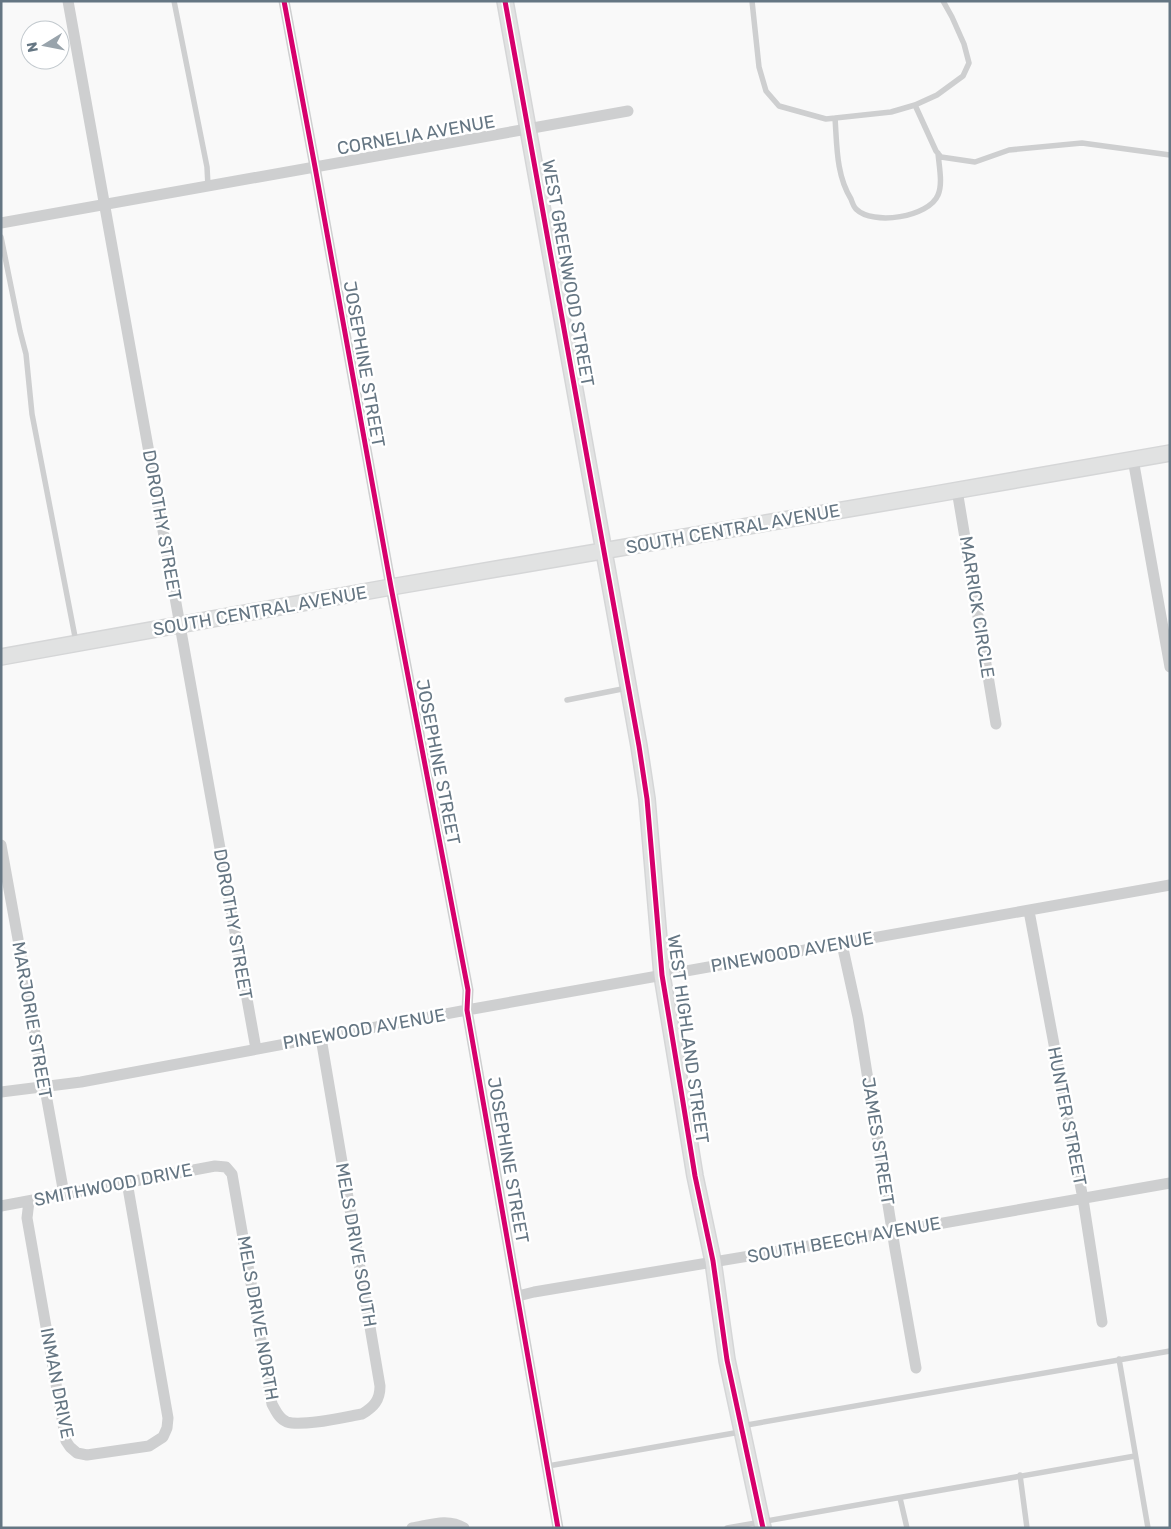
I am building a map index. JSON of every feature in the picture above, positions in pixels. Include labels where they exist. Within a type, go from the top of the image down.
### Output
[{"type":"street","name":"DOROTHY STREET","points":[[68,1],[256,1049]]},
{"type":"street","name":"JOSEPHINE STREET","points":[[284,1],[391,587],[468,990],[467,1010],[558,1528]]},
{"type":"street","name":"WEST GREENWOOD STREET","points":[[505,1],[604,551]]},
{"type":"street","name":"CORNELIA AVENUE","points":[[1,222],[628,111]]},
{"type":"street","name":"SOUTH CENTRAL AVENUE","points":[[1,657],[391,587],[1170,452]]},
{"type":"street","points":[[1134,459],[1170,667]]},
{"type":"street","name":"MARRICK CIRCLE","points":[[957,490],[996,724]]},
{"type":"street","name":"WEST HIGHLAND STREET","points":[[604,551],[647,799],[662,975],[695,1176],[713,1261],[728,1360],[762,1524]]},
{"type":"street","name":"MARJORIE STREET","points":[[1,845],[64,1194]]},
{"type":"street","name":"PINEWOOD AVENUE","points":[[1,1092],[81,1082],[467,1010],[1170,885]]},
{"type":"street","name":"HUNTER STREET","points":[[1029,911],[1083,1198],[1102,1322]]},
{"type":"street","name":"JAMES STREET","points":[[842,944],[858,1017],[892,1232],[916,1368]]},
{"type":"street","name":"MELS DRIVE SOUTH","points":[[321,1038],[380,1386],[380,1396],[370,1410],[362,1414],[331,1419]]},
{"type":"street","name":"SMITHWOOD DRIVE","points":[[1,1206],[214,1166],[226,1166]]},
{"type":"street","name":"MELS DRIVE NORTH","points":[[226,1166],[232,1174],[272,1404],[278,1415],[286,1422],[298,1424],[331,1419]]},
{"type":"street","name":"INMAN DRIVE","points":[[29,1201],[27,1218],[66,1441],[77,1453],[87,1455],[149,1446],[163,1437],[168,1428],[168,1418],[127,1182]]},
{"type":"street","name":"SOUTH BEECH AVENUE","points":[[518,1296],[1170,1183]]},
{"type":"street","points":[[412,1528],[447,1522],[461,1526]]},
{"type":"lane","points":[[174,1],[207,167],[208,186]]},
{"type":"lane","points":[[752,1],[759,67],[766,91],[779,106],[826,119],[891,112],[915,105],[937,95],[963,76],[969,63],[964,44],[943,1]]},
{"type":"lane","points":[[915,105],[941,157],[975,162],[1009,150],[1082,143],[1170,155]]},
{"type":"lane","points":[[835,118],[838,164],[846,192],[857,209],[870,218],[894,218],[922,210],[932,204],[938,195],[940,182],[938,153]]},
{"type":"lane","points":[[1,237],[26,354],[32,414],[76,644]]},
{"type":"lane","points":[[567,700],[629,688]]},
{"type":"lane","points":[[548,1466],[1170,1351]]},
{"type":"lane","points":[[1119,1359],[1148,1528]]},
{"type":"lane","points":[[727,1528],[762,1524],[1020,1475],[1135,1456]]},
{"type":"lane","points":[[1020,1475],[1027,1528]]},
{"type":"lane","points":[[900,1498],[907,1528]]},
{"type":"cycle path","points":[[284,1],[391,587],[468,990],[467,1010],[558,1528]]},
{"type":"cycle path","points":[[505,1],[639,746],[647,799],[662,975],[695,1176],[713,1261],[727,1360],[763,1528]]}]
